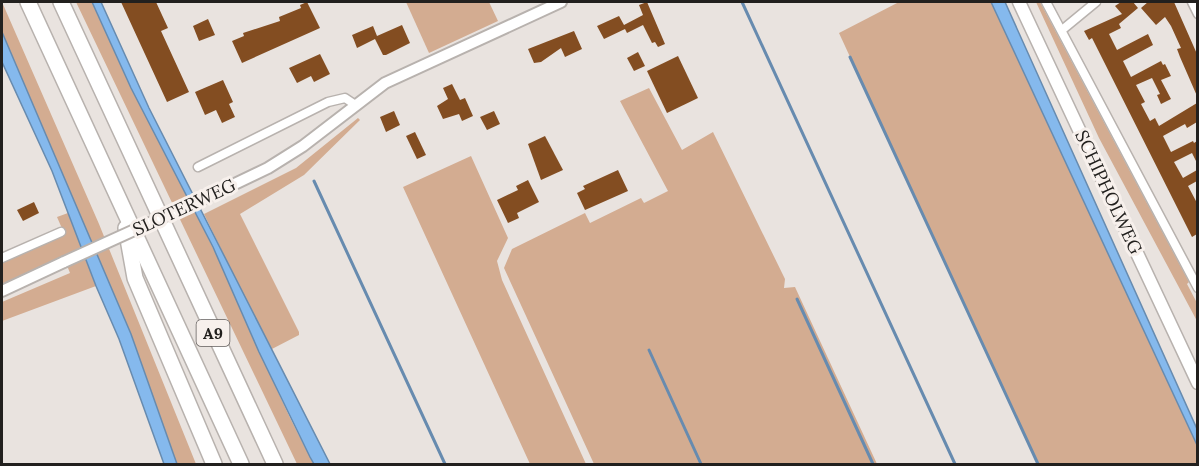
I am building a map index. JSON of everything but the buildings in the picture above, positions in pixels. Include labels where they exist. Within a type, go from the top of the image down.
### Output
[{"type":"highway","name":"A9","points":[[28,2],[242,465]]},
{"type":"highway","name":"A9","points":[[60,2],[275,465]]},
{"type":"highway","name":"A9","points":[[121,204],[135,278],[214,465]]},
{"type":"main road","name":"SCHIPHOLWEG","points":[[1019,2],[1197,383]]},
{"type":"street","name":"SLOTERWEG","points":[[2,291],[268,168],[303,146],[385,82],[561,2]]},
{"type":"street","name":"SCHIPHOLWEG","points":[[1046,2],[1197,288]]},
{"type":"street","points":[[1062,30],[1096,2]]},
{"type":"street","points":[[1192,2],[1197,14]]},
{"type":"street","name":"SLOTERWEG","points":[[198,167],[328,102],[345,98],[354,104]]},
{"type":"street","points":[[2,258],[60,232]]},
{"type":"shaded area","points":[[2,2],[99,224],[196,464],[177,464],[131,334],[2,32]]},
{"type":"shaded area","points":[[76,2],[92,2],[225,273],[287,411],[314,464],[297,464]]},
{"type":"shaded area","points":[[406,2],[489,2],[498,21],[429,53]]},
{"type":"shaded area","points":[[899,2],[991,2],[1197,445],[1197,464],[1038,464],[839,33]]},
{"type":"shaded area","points":[[1036,2],[1040,2],[1189,282],[1187,284],[1197,303],[1197,321],[1099,138]]},
{"type":"shaded area","points":[[649,88],[682,150],[713,132],[785,279],[784,288],[795,287],[877,464],[594,464],[504,268],[512,249],[585,213],[590,223],[641,198],[644,203],[668,191],[620,101]]},
{"type":"shaded area","points":[[358,118],[360,120],[304,175],[240,214],[299,332],[299,335],[270,350],[204,214],[296,168]]},
{"type":"shaded area","points":[[471,156],[508,238],[497,261],[502,280],[586,464],[530,464],[403,187]]},
{"type":"shaded area","points":[[68,213],[96,286],[2,321],[2,302],[70,273],[64,258],[2,286],[2,262],[64,233],[57,217]]},
{"type":"water","points":[[92,2],[101,2],[149,108],[330,464],[314,464],[310,457],[259,352],[213,247],[131,88]]},
{"type":"water","points":[[991,2],[1005,2],[1197,429],[1197,445]]},
{"type":"water","points":[[2,32],[131,334],[177,464],[164,464],[119,339],[52,171],[2,62]]},
{"type":"waterway","points":[[742,2],[955,464]]},
{"type":"waterway","points":[[850,57],[1038,464]]},
{"type":"waterway","points":[[314,181],[445,464]]},
{"type":"waterway","points":[[797,299],[873,464]]},
{"type":"waterway","points":[[649,350],[701,464]]}]
